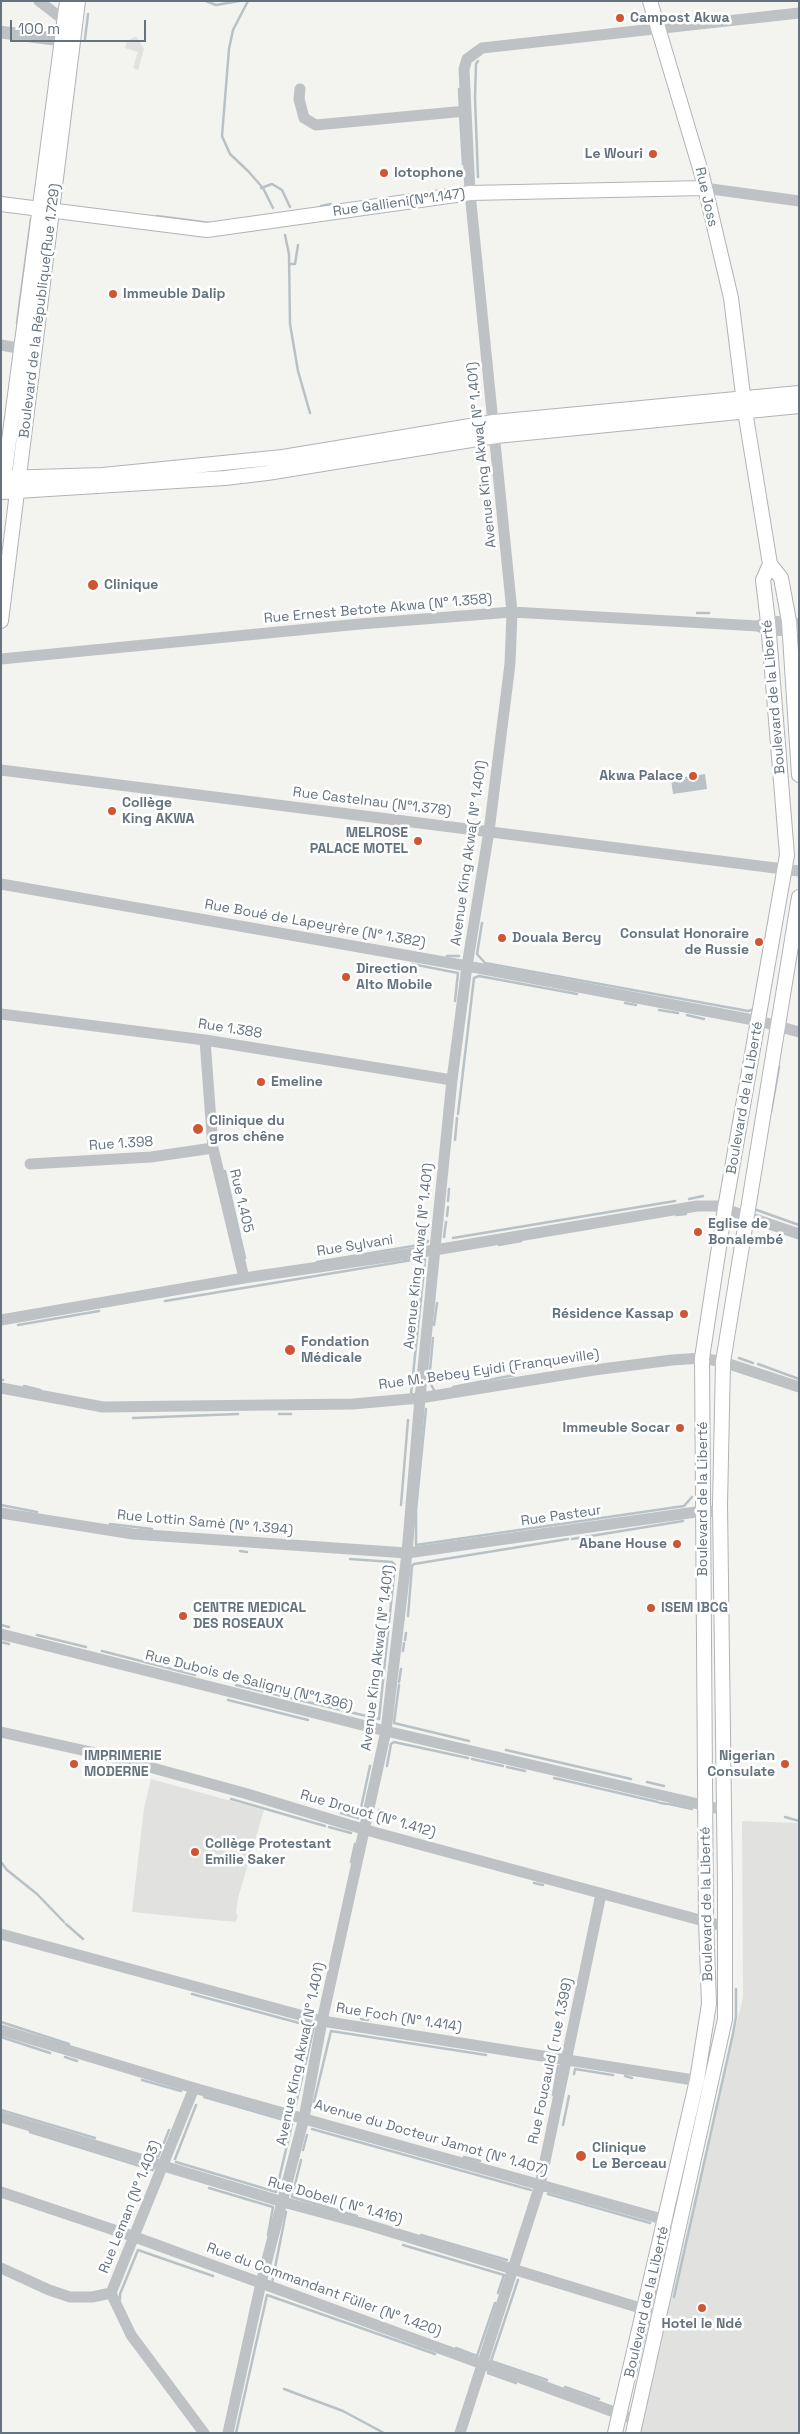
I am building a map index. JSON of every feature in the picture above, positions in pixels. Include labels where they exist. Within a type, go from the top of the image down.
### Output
[{"type":"main road","name":"Boulevard de la République(Rue 1.729)","points":[[67,1],[70,22]]},
{"type":"main road","name":"Boulevard de la République(Rue 1.729)","points":[[2,488],[27,350],[70,22],[78,1]]},
{"type":"main road","name":"Rue Joss","points":[[650,1],[704,188],[732,301],[744,397]]},
{"type":"main road","name":"Rue Gallieni(N°1.147)","points":[[1,204],[207,230],[470,193],[704,188]]},
{"type":"main road","name":"Boulevard de la République(Rue 1.729)","points":[[1,621],[18,485],[27,350]]},
{"type":"main road","points":[[2,488],[103,475],[283,457],[494,422],[744,397],[799,394]]},
{"type":"main road","name":"Boulevard de la Liberté","points":[[744,397],[770,564],[781,578],[794,625],[799,774]]},
{"type":"main road","points":[[18,485],[141,485],[259,474],[496,436],[799,406]]},
{"type":"main road","name":"Boulevard de la Liberté","points":[[635,2426],[680,2224],[704,2082],[709,2004],[706,1921],[702,1358],[725,1208],[759,1021],[792,870],[787,854],[765,626],[763,580],[770,564]]},
{"type":"main road","name":"Boulevard de la Liberté","points":[[615,2433],[666,2220],[704,2082],[725,2019],[726,1926],[720,1512],[723,1362],[799,897]]},
{"type":"street","points":[[39,1],[70,22]]},
{"type":"street","points":[[658,28],[799,13]]},
{"type":"street","name":"Avenue King Akwa( N° 1.401)","points":[[228,2433],[261,2283],[304,2118],[322,2021],[366,1830],[386,1730],[407,1553],[420,1398],[452,1080],[467,966],[489,832],[510,664],[512,612],[496,436],[470,193],[464,69],[467,59],[482,48],[658,28]]},
{"type":"street","points":[[1,33],[67,42]]},
{"type":"street","points":[[300,89],[299,99],[304,118],[316,125],[466,111]]},
{"type":"street","name":"Rue Gallieni(N°1.147)","points":[[704,188],[799,201]]},
{"type":"street","points":[[1,345],[27,350]]},
{"type":"street","name":"Rue Ernest Betote Akwa (N° 1.358)","points":[[1,659],[360,624],[512,612],[765,626],[794,625]]},
{"type":"street","name":"Rue Castelnau (N°1.378)","points":[[1,770],[792,870]]},
{"type":"street","name":"Rue Boué de Lapeyrère (N° 1.382)","points":[[1,884],[467,966],[759,1021],[799,1032]]},
{"type":"street","name":"Rue 1.388","points":[[1,1014],[205,1040],[452,1080]]},
{"type":"street","name":"Rue 1.405","points":[[205,1040],[213,1148],[244,1278]]},
{"type":"street","name":"Rue 1.398","points":[[30,1164],[151,1158],[213,1148]]},
{"type":"street","name":"Rue Sylvani","points":[[1,1320],[244,1278],[435,1250],[698,1206],[709,1205],[725,1208],[799,1234]]},
{"type":"street","name":"Rue M. Bebey Eyidi (Franqueville)","points":[[1,1388],[103,1407],[354,1404],[420,1398],[594,1370],[702,1358],[723,1362],[799,1387]]},
{"type":"street","name":"Rue Pasteur","points":[[407,1553],[703,1511],[720,1512]]},
{"type":"street","name":"Rue Lottin Samè (N° 1.394)","points":[[1,1513],[133,1534],[407,1553]]},
{"type":"street","name":"Rue Dubois de Saligny (N°1.396)","points":[[1,1634],[386,1730],[724,1810]]},
{"type":"street","name":"Rue Drouot (N° 1.412)","points":[[1,1732],[128,1761],[244,1793],[366,1830],[726,1926]]},
{"type":"street","name":"Rue Foucauld ( rue 1.399)","points":[[460,2433],[540,2184],[601,1894]]},
{"type":"street","name":"Rue Foch (N° 1.414)","points":[[1,1934],[322,2021],[704,2082]]},
{"type":"street","name":"Avenue du Docteur Jamot (N° 1.407)","points":[[1,2030],[194,2088],[680,2224]]},
{"type":"street","name":"Rue Leman (N° 1.403)","points":[[194,2088],[164,2167],[111,2293],[131,2335],[204,2433]]},
{"type":"street","name":"Rue Dobell ( N° 1.416)","points":[[1,2117],[283,2202],[365,2224],[513,2271],[660,2314]]},
{"type":"street","name":"Rue du Commandant Füller (N° 1.420)","points":[[1,2192],[135,2237],[482,2364],[620,2415],[635,2426]]},
{"type":"street","points":[[1,2268],[49,2290],[70,2297],[92,2297],[111,2293]]},
{"type":"shaded area","points":[[136,36],[144,49],[138,70],[133,68],[138,52],[125,48],[127,41]]},
{"type":"shaded area","points":[[705,774],[707,789],[673,794],[671,779]]},
{"type":"shaded area","name":"Collège Protestant Emilie Saker","points":[[151,1779],[264,1810],[238,1898],[236,1912],[238,1917],[235,1922],[132,1912],[144,1808]]},
{"type":"shaded area","points":[[742,1821],[799,1823],[799,2433],[638,2433],[743,1997]]},
{"type":"waterway","points":[[206,1],[216,5],[239,1]]},
{"type":"waterway","points":[[248,1],[233,30],[229,49],[222,136],[230,154],[263,188],[273,208]]},
{"type":"waterway","points":[[85,39],[88,14]]},
{"type":"waterway","points":[[1,27],[49,33]]},
{"type":"waterway","points":[[478,61],[476,64],[475,98],[478,177]]},
{"type":"waterway","points":[[459,89],[460,109]]},
{"type":"waterway","points":[[460,114],[463,164]]},
{"type":"waterway","points":[[261,188],[272,184],[282,190],[290,207]]},
{"type":"waterway","points":[[321,206],[331,204]]},
{"type":"waterway","points":[[157,216],[210,223]]},
{"type":"waterway","points":[[17,323],[31,219]]},
{"type":"waterway","points":[[285,235],[289,254],[290,324],[298,371],[310,413]]},
{"type":"waterway","points":[[289,264],[295,264],[298,245]]},
{"type":"waterway","points":[[697,613],[709,613]]},
{"type":"waterway","points":[[482,923],[477,954],[485,963],[748,1011],[755,1009]]},
{"type":"waterway","points":[[447,956],[459,956]]},
{"type":"waterway","points":[[412,964],[458,973],[455,1001]]},
{"type":"waterway","points":[[458,1114],[474,978],[479,976],[577,994]]},
{"type":"waterway","points":[[625,1003],[636,1005]]},
{"type":"waterway","points":[[659,1010],[678,1013]]},
{"type":"waterway","points":[[687,1015],[704,1019]]},
{"type":"waterway","points":[[771,1112],[779,1067]]},
{"type":"waterway","points":[[455,1140],[457,1118]]},
{"type":"waterway","points":[[225,1171],[245,1258]]},
{"type":"waterway","points":[[448,1201],[449,1189]]},
{"type":"waterway","points":[[689,1199],[703,1196]]},
{"type":"waterway","points":[[453,1238],[675,1201]]},
{"type":"waterway","points":[[447,1216],[448,1207]]},
{"type":"waterway","points":[[754,1209],[799,1225]]},
{"type":"waterway","points":[[676,1215],[686,1214]]},
{"type":"waterway","points":[[444,1237],[446,1222]]},
{"type":"waterway","points":[[317,1262],[425,1244],[428,1241]]},
{"type":"waterway","points":[[499,1245],[521,1241]]},
{"type":"waterway","points":[[165,1301],[424,1258],[411,1394]]},
{"type":"waterway","points":[[434,1325],[437,1303]]},
{"type":"waterway","points":[[18,1325],[99,1311]]},
{"type":"waterway","points":[[433,1338],[429,1381],[434,1390]]},
{"type":"waterway","points":[[739,1358],[753,1363]]},
{"type":"waterway","points":[[758,1364],[799,1379]]},
{"type":"waterway","points":[[453,1387],[515,1375]]},
{"type":"waterway","points":[[24,1386],[40,1390]]},
{"type":"waterway","points":[[426,1409],[416,1510],[416,1545],[684,1506],[692,1497]]},
{"type":"waterway","points":[[133,1418],[238,1414]]},
{"type":"waterway","points":[[279,1414],[291,1414]]},
{"type":"waterway","points":[[401,1505],[408,1420]]},
{"type":"waterway","points":[[1,1505],[37,1512]]},
{"type":"waterway","points":[[572,1539],[683,1521]]},
{"type":"waterway","points":[[110,1524],[152,1529]]},
{"type":"waterway","points":[[408,1616],[412,1566],[414,1564],[568,1539]]},
{"type":"waterway","points":[[240,1551],[247,1552]]},
{"type":"waterway","points":[[236,1685],[379,1719],[395,1565],[392,1562],[350,1559]]},
{"type":"waterway","points":[[1,1625],[9,1627]]},
{"type":"waterway","points":[[405,1640],[406,1633]]},
{"type":"waterway","points":[[37,1635],[86,1647]]},
{"type":"waterway","points":[[1,1642],[9,1644]]},
{"type":"waterway","points":[[403,1651],[404,1643]]},
{"type":"waterway","points":[[102,1651],[195,1675]]},
{"type":"waterway","points":[[399,1682],[401,1669]]},
{"type":"waterway","points":[[399,1685],[394,1723],[469,1741]]},
{"type":"waterway","points":[[228,1700],[308,1720]]},
{"type":"waterway","points":[[364,1734],[371,1735]]},
{"type":"waterway","points":[[387,1766],[391,1744],[394,1742],[468,1758]]},
{"type":"waterway","points":[[506,1750],[631,1779]]},
{"type":"waterway","points":[[472,1759],[503,1766]]},
{"type":"waterway","points":[[359,1817],[370,1766]]},
{"type":"waterway","points":[[507,1767],[525,1771]]},
{"type":"waterway","points":[[554,1778],[658,1802]]},
{"type":"waterway","points":[[647,1782],[664,1786]]},
{"type":"waterway","points":[[231,1799],[325,1826]]},
{"type":"waterway","points":[[660,1803],[667,1804]]},
{"type":"waterway","points":[[669,1804],[692,1809]]},
{"type":"waterway","points":[[377,1823],[379,1810]]},
{"type":"waterway","points":[[341,1813],[358,1818]]},
{"type":"waterway","points":[[785,1817],[799,1821]]},
{"type":"waterway","points":[[329,1827],[351,1833]]},
{"type":"waterway","points":[[351,1862],[355,1844]]},
{"type":"waterway","points":[[1,1862],[7,1870],[37,1894],[64,1922]]},
{"type":"waterway","points":[[534,1883],[543,1885]]},
{"type":"waterway","points":[[66,1924],[83,1939]]},
{"type":"waterway","points":[[674,2297],[733,2034],[736,2017],[736,1989]]},
{"type":"waterway","points":[[192,1994],[314,2027],[296,2104]]},
{"type":"waterway","points":[[361,2019],[368,2020]]},
{"type":"waterway","points":[[1,2022],[69,2044]]},
{"type":"waterway","points":[[314,2102],[331,2031],[486,2055]]},
{"type":"waterway","points":[[1,2037],[50,2053]]},
{"type":"waterway","points":[[65,2057],[77,2061]]},
{"type":"waterway","points":[[553,2095],[558,2066]]},
{"type":"waterway","points":[[574,2074],[575,2069],[613,2075]]},
{"type":"waterway","points":[[625,2076],[632,2078]]},
{"type":"waterway","points":[[142,2080],[181,2091]]},
{"type":"waterway","points":[[563,2125],[569,2096]]},
{"type":"waterway","points":[[204,2097],[291,2122]]},
{"type":"waterway","points":[[175,2159],[196,2105]]},
{"type":"waterway","points":[[1,2110],[95,2138]]},
{"type":"waterway","points":[[176,2162],[276,2192],[292,2124]]},
{"type":"waterway","points":[[312,2129],[531,2190]]},
{"type":"waterway","points":[[164,2143],[169,2130]]},
{"type":"waterway","points":[[30,2132],[153,2170]]},
{"type":"waterway","points":[[303,2150],[307,2135]]},
{"type":"waterway","points":[[152,2155],[158,2157],[162,2147]]},
{"type":"waterway","points":[[464,2157],[480,2161]]},
{"type":"waterway","points":[[301,2160],[292,2197],[357,2216]]},
{"type":"waterway","points":[[209,2188],[273,2207],[268,2235]]},
{"type":"waterway","points":[[548,2194],[650,2223]]},
{"type":"waterway","points":[[272,2283],[286,2212]]},
{"type":"waterway","points":[[421,2235],[507,2260]]},
{"type":"waterway","points":[[403,2245],[504,2275],[498,2293]]},
{"type":"waterway","points":[[120,2300],[120,2294],[138,2250],[213,2276]]},
{"type":"waterway","points":[[518,2280],[491,2361],[547,2380]]},
{"type":"waterway","points":[[236,2433],[267,2295],[435,2354]]},
{"type":"waterway","points":[[456,2348],[477,2356],[495,2303]]},
{"type":"waterway","points":[[488,2373],[516,2383]]},
{"type":"waterway","points":[[565,2387],[599,2399]]},
{"type":"waterway","points":[[284,2389],[343,2411],[384,2433]]},
{"type":"place","name":"Campost Akwa","points":[[620,18]]},
{"type":"place","name":"Le Wouri","points":[[653,154]]},
{"type":"place","name":"lotophone","points":[[384,173]]},
{"type":"place","name":"Immeuble Dalip","points":[[113,294]]},
{"type":"place","name":"Clinique","points":[[93,585]]},
{"type":"place","name":"Akwa Palace","points":[[693,776]]},
{"type":"place","name":"Collège King AKWA","points":[[112,811]]},
{"type":"place","name":"MELROSE PALACE MOTEL","points":[[418,841]]},
{"type":"place","name":"Douala Bercy","points":[[502,938]]},
{"type":"place","name":"Consulat Honoraire de Russie","points":[[759,942]]},
{"type":"place","name":"Direction Alto Mobile","points":[[346,977]]},
{"type":"place","name":"Emeline","points":[[261,1082]]},
{"type":"place","name":"Clinique du gros chêne","points":[[198,1129]]},
{"type":"place","name":"Eglise de Bonalembé","points":[[698,1232]]},
{"type":"place","name":"Résidence Kassap","points":[[684,1314]]},
{"type":"place","name":"Fondation Médicale","points":[[290,1350]]},
{"type":"place","name":"Immeuble Socar","points":[[680,1428]]},
{"type":"place","name":"Abane House","points":[[677,1544]]},
{"type":"place","name":"ISEM IBCG","points":[[651,1608]]},
{"type":"place","name":"CENTRE MEDICAL DES ROSEAUX","points":[[183,1616]]},
{"type":"place","name":"IMPRIMERIE MODERNE","points":[[74,1764]]},
{"type":"place","name":"Nigerian Consulate","points":[[785,1764]]},
{"type":"place","name":"Collège Protestant Emilie Saker","points":[[195,1852]]},
{"type":"place","name":"Clinique Le Berceau","points":[[581,2156]]},
{"type":"place","name":"Hotel le Ndé","points":[[702,2308]]}]
